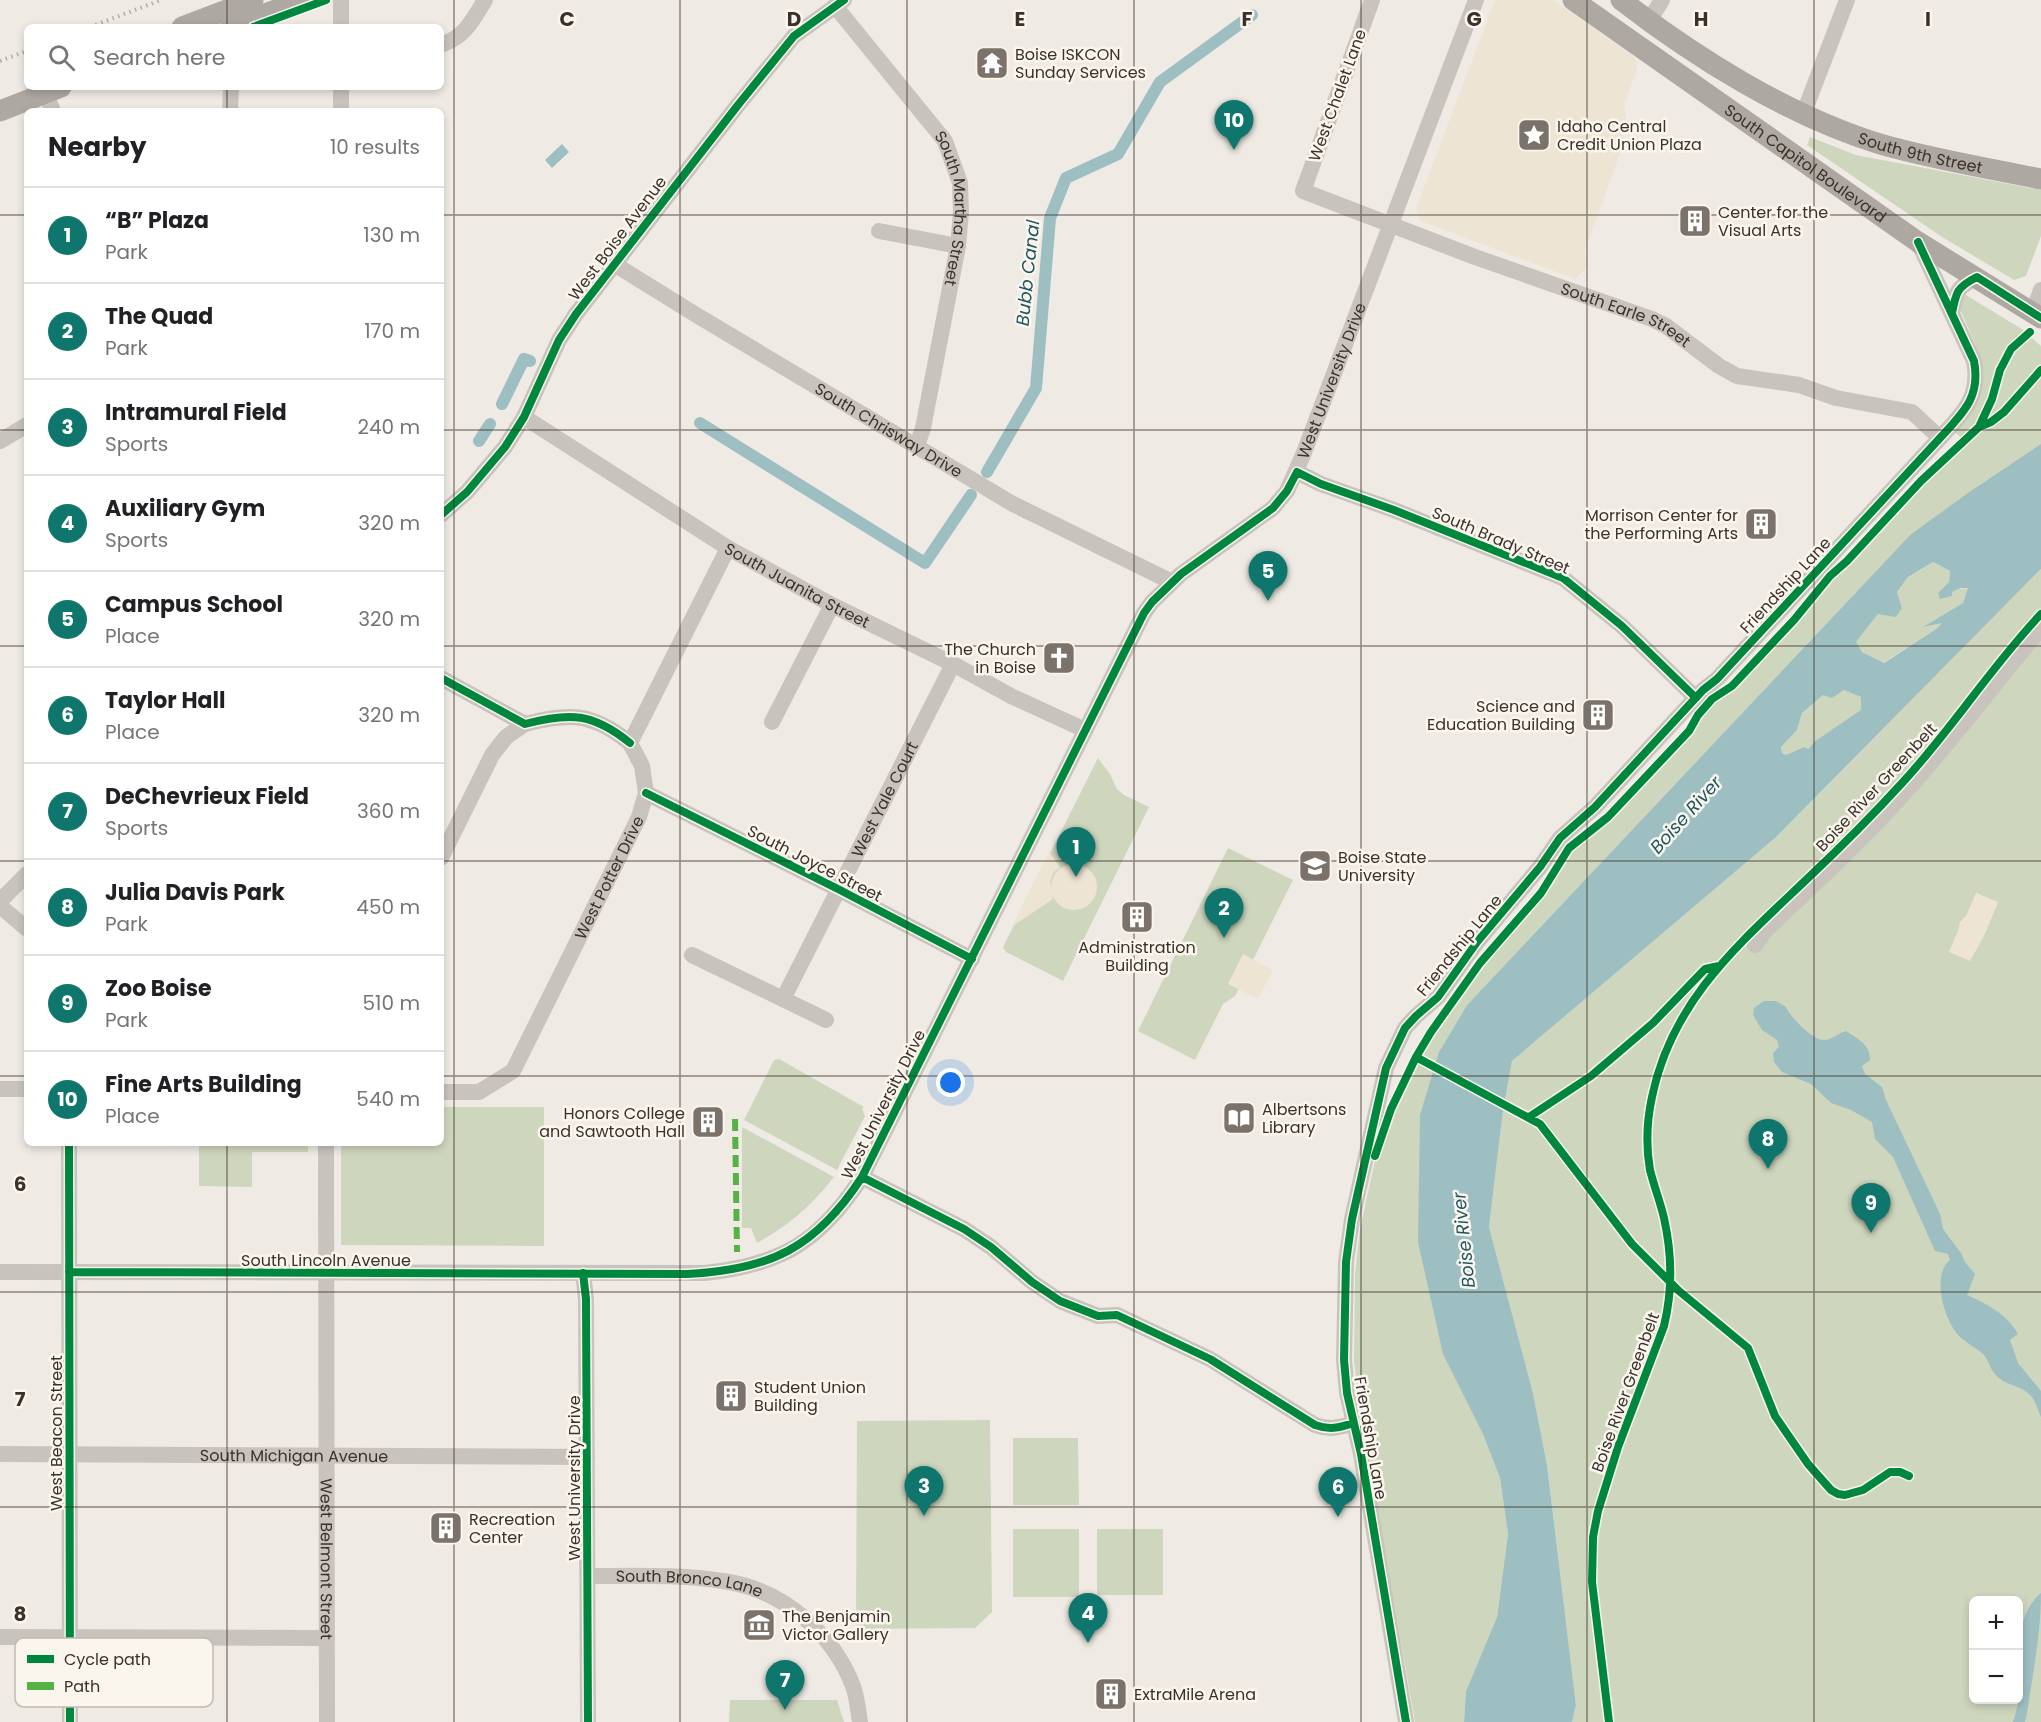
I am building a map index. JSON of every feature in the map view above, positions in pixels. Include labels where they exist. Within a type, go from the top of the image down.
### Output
[{"type":"main road","points":[[190,24],[253,0]]},
{"type":"main road","points":[[239,24],[302,0]]},
{"type":"main road","name":"South Capitol Boulevard","points":[[1573,0],[1918,242],[2037,315]]},
{"type":"main road","name":"South Capitol Boulevard","points":[[1621,0],[1724,70],[1803,115]]},
{"type":"main road","points":[[0,111],[53,97]]},
{"type":"main road","name":"South 9th Street","points":[[1803,115],[1879,143],[1926,155],[2041,178]]},
{"type":"street","points":[[341,0],[341,24]]},
{"type":"street","points":[[444,44],[464,32],[485,0]]},
{"type":"street","name":"West Chalet Lane","points":[[1303,191],[1372,0]]},
{"type":"street","points":[[1469,0],[1469,19]]},
{"type":"street","name":"West University Drive","points":[[588,1722],[584,1274],[687,1274],[737,1270],[756,1265],[785,1253],[808,1238],[828,1221],[862,1177],[1144,613],[1172,582],[1273,508],[1287,491],[1297,472],[1476,0]]},
{"type":"street","points":[[1649,21],[1662,0]]},
{"type":"street","points":[[1803,115],[1847,0]]},
{"type":"street","name":"South Martha Street","points":[[840,3],[945,141],[960,183],[961,212],[958,246],[923,428],[917,446]]},
{"type":"street","name":"West Boise Avenue","points":[[444,512],[467,492],[505,447],[524,417],[559,340],[614,264],[794,36],[840,3]]},
{"type":"street","points":[[230,108],[231,90]]},
{"type":"street","points":[[341,90],[341,108]]},
{"type":"street","name":"South Earle Street","points":[[1303,191],[1391,226],[1652,319],[1666,326],[1719,366],[1737,376],[1799,385],[1836,398],[1912,412],[1940,438]]},
{"type":"street","points":[[879,231],[958,246]]},
{"type":"street","name":"Friendship Lane","points":[[1406,1722],[1361,1454],[1347,1393],[1344,1360],[1346,1263],[1352,1219],[1386,1068],[1405,1028],[1438,997],[1481,936],[1540,867],[1560,838],[1595,807],[1696,698],[1717,679],[1940,438],[1971,401],[1976,380],[1974,361],[1918,242]]},
{"type":"street","name":"South Chrisway Drive","points":[[614,264],[1012,504],[1172,582]]},
{"type":"street","points":[[1952,313],[1956,292],[1977,277]]},
{"type":"street","points":[[2037,315],[2041,290]]},
{"type":"street","name":"South Juanita Street","points":[[524,417],[728,548],[832,605],[953,663],[1011,696],[1085,730]]},
{"type":"street","name":"South Brady Street","points":[[1297,472],[1321,484],[1394,510],[1563,578],[1622,626],[1696,698]]},
{"type":"street","points":[[444,852],[492,755],[506,737],[525,724],[552,717],[589,720],[611,727],[630,742],[728,548]]},
{"type":"street","points":[[772,722],[832,605]]},
{"type":"street","points":[[1755,945],[1765,931],[1898,800],[1973,713],[2041,628]]},
{"type":"street","name":"West Yale Court","points":[[783,999],[953,663]]},
{"type":"street","points":[[444,680],[525,724]]},
{"type":"street","name":"West Potter Drive","points":[[444,1092],[478,1092],[513,1071],[639,817],[645,793],[642,766],[630,742]]},
{"type":"street","name":"South Joyce Street","points":[[645,793],[972,959]]},
{"type":"street","points":[[0,901],[24,877]]},
{"type":"street","points":[[0,906],[24,926]]},
{"type":"street","points":[[692,955],[826,1020]]},
{"type":"street","points":[[0,1089],[24,1089]]},
{"type":"street","name":"West Beacon Street","points":[[69,1146],[70,1637]]},
{"type":"street","name":"West Belmont Street","points":[[326,1146],[327,1722]]},
{"type":"street","points":[[862,1177],[964,1229],[1060,1301],[1098,1316],[1117,1315],[1210,1359],[1315,1425],[1327,1429],[1353,1423]]},
{"type":"street","name":"South Lincoln Avenue","points":[[0,1272],[584,1274]]},
{"type":"street","name":"South Michigan Avenue","points":[[0,1454],[587,1457]]},
{"type":"street","name":"South Bronco Lane","points":[[588,1576],[684,1576],[732,1582],[769,1595],[803,1616],[820,1632],[837,1654],[853,1687],[860,1722]]},
{"type":"street","points":[[0,1636],[327,1638]]},
{"type":"green space","points":[[1810,137],[1856,155],[2041,190],[2041,236],[2026,276],[2014,280],[1942,237],[1807,145]]},
{"type":"green space","points":[[1961,292],[2025,333],[2005,352],[1979,418],[1961,438],[1954,431],[1979,353],[1959,307]]},
{"type":"green space","points":[[2031,337],[2041,346],[2041,445],[1910,535],[1467,1005],[1439,1052],[1482,1432],[1500,1478],[1508,1534],[1497,1617],[1466,1691],[1464,1722],[1415,1722],[1374,1489],[1369,1447],[1361,1415],[1354,1362],[1355,1273],[1360,1229],[1379,1142],[1391,1109],[1431,1032],[1480,963],[1542,893],[1569,848],[1608,817],[1689,731],[1698,715],[1712,699],[1732,686],[1794,620],[1830,576],[1979,427],[1994,408],[2007,361],[2013,351]]},
{"type":"green space","points":[[1933,562],[1950,571],[1949,582],[1938,593],[1969,588],[1963,603],[1925,626],[1943,622],[1936,629],[1883,663],[1862,652],[1855,643],[1878,614],[1902,608],[1897,592],[1908,577]]},
{"type":"green space","points":[[2041,569],[2041,1722],[1572,1722],[1576,1705],[1547,1465],[1533,1393],[1489,1227],[1503,1111],[1512,1061],[1775,838]]},
{"type":"green space","points":[[1844,690],[1861,697],[1862,710],[1809,750],[1804,747],[1786,755],[1782,753],[1781,747],[1797,730],[1802,713],[1823,694]]},
{"type":"green space","points":[[1098,758],[1110,774],[1117,789],[1149,807],[1063,981],[1006,952],[1003,947]]},
{"type":"green space","points":[[1228,848],[1293,880],[1235,996],[1223,1004],[1195,1060],[1138,1031]]},
{"type":"green space","points":[[779,1059],[864,1107],[862,1109],[865,1116],[837,1170],[744,1120],[774,1060]]},
{"type":"green space","points":[[444,1107],[544,1107],[544,1246],[341,1245],[341,1146],[444,1146]]},
{"type":"green space","points":[[742,1127],[834,1177],[799,1214],[757,1243],[751,1228],[742,1228]]},
{"type":"green space","points":[[199,1146],[308,1146],[308,1152],[252,1152],[252,1187],[199,1186]]},
{"type":"green space","points":[[990,1420],[992,1612],[975,1628],[856,1629],[857,1421]]},
{"type":"green space","points":[[1013,1438],[1078,1438],[1079,1505],[1013,1505]]},
{"type":"green space","points":[[1013,1529],[1079,1529],[1079,1597],[1013,1597]]},
{"type":"green space","points":[[1097,1529],[1163,1529],[1163,1595],[1097,1595]]},
{"type":"green space","points":[[730,1700],[837,1700],[844,1722],[729,1722]]},
{"type":"shaded area","name":"Idaho Central Credit Union Plaza","points":[[1495,0],[1553,0],[1632,55],[1637,62],[1636,73],[1625,102],[1626,122],[1622,148],[1585,251],[1588,261],[1586,269],[1575,279],[1426,223],[1417,215],[1416,208]]},
{"type":"shaded area","points":[[1049,852],[1060,867],[1053,873],[1050,882],[1053,899],[1011,927]]},
{"type":"shaded area","points":[[1074,864],[1090,871],[1097,887],[1090,903],[1074,910],[1058,903],[1051,887],[1058,871]]},
{"type":"shaded area","points":[[1976,893],[1998,902],[1985,934],[1970,961],[1949,952],[1960,922],[1966,916]]},
{"type":"shaded area","points":[[1243,954],[1273,970],[1258,999],[1228,984]]},
{"type":"water","points":[[562,144],[569,152],[552,168],[545,160]]},
{"type":"water","name":"Boise River","points":[[2041,444],[2041,569],[1775,838],[1512,1061],[1503,1111],[1489,1227],[1533,1393],[1547,1465],[1576,1705],[1572,1722],[1464,1722],[1466,1691],[1497,1617],[1508,1534],[1500,1478],[1482,1432],[1443,1354],[1418,1242],[1420,1115],[1439,1052],[1467,1005],[1910,535]],"holes":[[[1933,562],[1950,571],[1949,582],[1938,593],[1940,599],[1952,596],[1952,592],[1961,588],[1968,588],[1963,603],[1923,627],[1942,623],[1884,663],[1862,652],[1856,642],[1878,614],[1896,617],[1902,608],[1897,592],[1908,577]],[[1844,690],[1861,697],[1861,710],[1814,742],[1809,749],[1804,747],[1786,755],[1782,753],[1781,747],[1797,730],[1802,713],[1823,695],[1832,698]]]},
{"type":"water","points":[[1764,1001],[1776,1001],[1786,1007],[1802,1027],[1814,1037],[1830,1039],[1846,1031],[1866,1046],[1870,1060],[1862,1066],[1865,1074],[1882,1087],[1940,1214],[1943,1229],[1975,1274],[1967,1295],[2002,1315],[2018,1334],[2010,1340],[2018,1363],[2041,1391],[2041,1417],[2031,1396],[1999,1378],[1984,1355],[1959,1336],[1954,1329],[1945,1309],[1941,1286],[1944,1267],[1950,1260],[1948,1254],[1935,1251],[1893,1157],[1875,1139],[1872,1122],[1851,1110],[1831,1103],[1811,1084],[1782,1072],[1774,1062],[1773,1053],[1779,1047],[1777,1040],[1762,1030],[1753,1015],[1754,1008]]},
{"type":"water","points":[[2041,1593],[2038,1638],[2027,1713],[2025,1722],[2013,1722],[2018,1704],[2023,1704],[2023,1622],[2031,1604]]},
{"type":"waterway","name":"Bubb Canal","points":[[987,472],[1036,388],[1050,218],[1066,178],[1118,154],[1160,82],[1252,15]]},
{"type":"waterway","name":"Bubb Canal","points":[[502,404],[524,359],[530,361]]},
{"type":"waterway","name":"Bubb Canal","points":[[700,423],[925,563],[971,495]]},
{"type":"waterway","name":"Bubb Canal","points":[[479,441],[490,424]]},
{"type":"railway","points":[[98,24],[161,0]]},
{"type":"railway","points":[[0,61],[24,52]]},
{"type":"marked path","points":[[735,1119],[737,1252]]},
{"type":"cycle path","points":[[261,24],[326,0]]},
{"type":"cycle path","points":[[444,512],[467,492],[505,447],[524,417],[559,340],[576,314],[738,105],[794,36],[844,0]]},
{"type":"cycle path","points":[[1406,1722],[1361,1454],[1347,1393],[1344,1360],[1346,1262],[1352,1219],[1386,1068],[1405,1028],[1438,997],[1477,942],[1540,867],[1560,838],[1595,807],[1703,690],[1717,679],[1963,412],[1975,385],[1974,361],[1918,242]]},
{"type":"cycle path","points":[[1952,313],[1958,291],[1977,277],[2041,318]]},
{"type":"cycle path","points":[[1979,427],[1992,399],[2000,370],[2011,349],[2030,332]]},
{"type":"cycle path","points":[[1375,1156],[1391,1109],[1431,1032],[1480,963],[1541,893],[1569,848],[1608,817],[1689,731],[1698,715],[1712,699],[1732,686],[1794,620],[1830,576],[1847,561],[1921,481],[1979,427],[1991,422],[2004,412],[2041,370]]},
{"type":"cycle path","points":[[69,1272],[687,1274],[716,1272],[767,1260],[788,1251],[808,1238],[827,1222],[862,1177],[1144,613],[1181,574],[1273,508],[1287,491],[1297,472],[1321,484],[1394,510],[1563,578],[1622,626],[1696,698]]},
{"type":"cycle path","name":"Boise River Greenbelt","points":[[1609,1722],[1592,1582],[1593,1537],[1598,1511],[1618,1447],[1664,1326],[1669,1299],[1669,1245],[1650,1170],[1648,1143],[1650,1106],[1662,1062],[1675,1031],[1692,1003],[1733,951],[1844,844],[1903,782],[2041,614]]},
{"type":"cycle path","points":[[444,680],[525,724],[555,718],[580,718],[604,726],[630,743]]},
{"type":"cycle path","points":[[646,793],[972,959]]},
{"type":"cycle path","points":[[1529,1117],[1591,1076],[1653,1023],[1705,969],[1719,966]]},
{"type":"cycle path","points":[[1416,1057],[1540,1124],[1632,1244],[1679,1291],[1748,1348],[1775,1416],[1808,1464],[1831,1490],[1845,1495],[1863,1490],[1890,1472],[1900,1472],[1909,1476]]},
{"type":"cycle path","points":[[69,1146],[70,1638]]},
{"type":"cycle path","points":[[862,1177],[964,1229],[1060,1301],[1098,1316],[1117,1315],[1210,1359],[1315,1425],[1334,1428],[1353,1423]]},
{"type":"cycle path","points":[[583,1273],[586,1299],[588,1722]]},
{"type":"cycle path","points":[[70,1707],[70,1722]]},
{"type":"place","name":"Boise ISKCON Sunday Services","points":[[992,63]]},
{"type":"place","name":"Idaho Central Credit Union Plaza","points":[[1534,135]]},
{"type":"place","name":"Fine Arts Building","points":[[1234,150]]},
{"type":"place","name":"Center for the Visual Arts","points":[[1695,221]]},
{"type":"place","name":"Morrison Center for the Performing Arts","points":[[1761,524]]},
{"type":"place","name":"Campus School","points":[[1268,601]]},
{"type":"place","name":"The Church in Boise","points":[[1059,658]]},
{"type":"place","name":"Science and Education Building","points":[[1598,715]]},
{"type":"place","name":"Boise State University","points":[[1315,866]]},
{"type":"place","name":"“B” Plaza","points":[[1076,877]]},
{"type":"place","name":"Administration Building","points":[[1137,917]]},
{"type":"place","name":"The Quad","points":[[1224,938]]},
{"type":"place","name":"Albertsons Library","points":[[1239,1118]]},
{"type":"place","name":"Honors College and Sawtooth Hall","points":[[708,1122]]},
{"type":"place","name":"Julia Davis Park","points":[[1768,1169]]},
{"type":"place","name":"Zoo Boise","points":[[1871,1233]]},
{"type":"place","name":"Student Union Building","points":[[731,1396]]},
{"type":"place","name":"Intramural Field","points":[[924,1516]]},
{"type":"place","name":"Taylor Hall","points":[[1338,1517]]},
{"type":"place","name":"Recreation Center","points":[[446,1528]]},
{"type":"place","name":"The Benjamin Victor Gallery","points":[[759,1625]]},
{"type":"place","name":"Auxiliary Gym","points":[[1088,1643]]},
{"type":"place","name":"ExtraMile Arena","points":[[1111,1694]]},
{"type":"place","name":"DeChevrieux Field","points":[[785,1710]]}]
